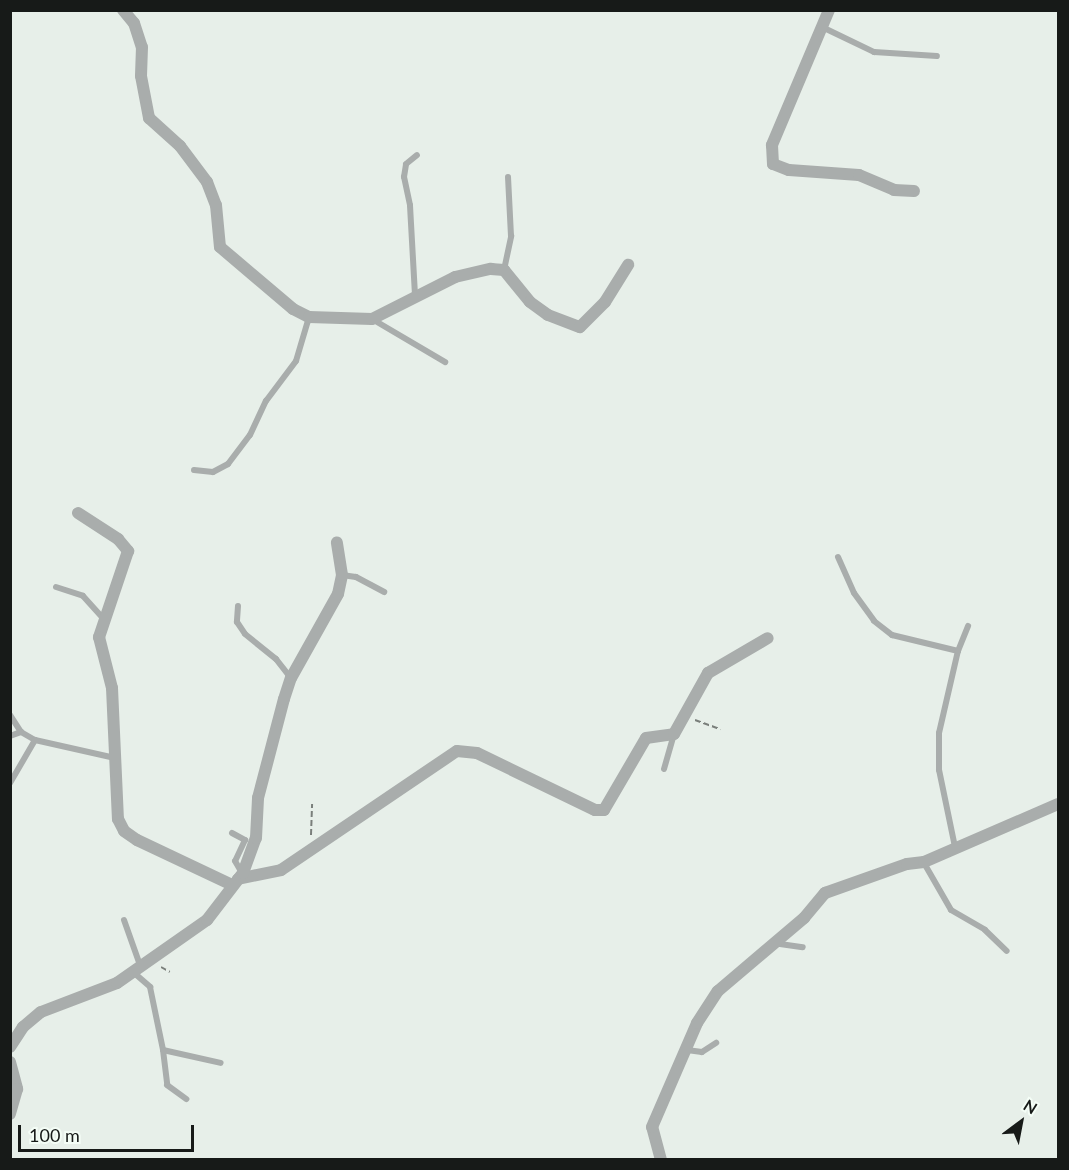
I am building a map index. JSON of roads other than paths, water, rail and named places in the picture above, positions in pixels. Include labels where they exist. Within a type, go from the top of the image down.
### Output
[{"type":"street","points":[[829,10],[772,145],[773,164],[789,170],[859,175],[894,190],[914,191]]},
{"type":"street","points":[[124,11],[134,23],[142,47],[141,76],[149,118],[180,146],[207,182],[216,206],[220,248],[293,309],[309,317],[372,319],[415,294],[455,277],[491,269],[504,270],[530,302],[566,324],[580,327],[605,302],[628,265]]},
{"type":"street","points":[[78,513],[118,539],[128,551],[103,618],[99,637],[112,688],[118,819],[124,831],[238,879],[281,870],[457,751],[477,753],[595,810],[603,810],[646,738],[674,734],[686,717],[691,700],[708,673],[768,638]]},
{"type":"street","points":[[10,1047],[23,1027],[41,1012],[117,982],[207,920],[238,879],[256,838],[258,798],[291,678],[338,594],[342,575],[337,542]]},
{"type":"street","points":[[662,1159],[652,1127],[697,1023],[718,991],[804,918],[825,893],[907,864],[924,862],[1059,804]]},
{"type":"street","points":[[10,1062],[16,1089],[10,1114]]},
{"type":"lane","points":[[822,27],[874,52],[937,56]]},
{"type":"lane","points":[[415,294],[410,205],[404,177],[406,164],[417,154]]},
{"type":"lane","points":[[504,270],[511,236],[508,177]]},
{"type":"lane","points":[[194,470],[213,471],[228,464],[250,435],[266,401],[296,361],[309,317]]},
{"type":"lane","points":[[372,319],[445,362]]},
{"type":"lane","points":[[838,557],[854,593],[874,621],[892,635],[958,651]]},
{"type":"lane","points":[[342,575],[356,577],[384,592]]},
{"type":"lane","points":[[57,586],[83,596],[103,618]]},
{"type":"lane","points":[[238,606],[237,622],[245,634],[276,659],[291,678]]},
{"type":"lane","points":[[955,847],[939,770],[939,733],[958,651],[968,626]]},
{"type":"lane","points":[[10,715],[21,732],[35,740],[116,758]]},
{"type":"lane","points":[[10,736],[21,732]]},
{"type":"lane","points":[[664,769],[674,734]]},
{"type":"lane","points":[[10,783],[35,740]]},
{"type":"lane","points":[[232,833],[241,834],[245,840],[235,861],[238,879]]},
{"type":"lane","points":[[924,862],[939,882],[951,910],[985,930],[1007,951]]},
{"type":"lane","points":[[124,920],[137,970],[150,987],[163,1050],[167,1085],[186,1099]]},
{"type":"lane","points":[[772,943],[803,947]]},
{"type":"lane","points":[[687,1050],[702,1052],[716,1043]]},
{"type":"lane","points":[[163,1050],[221,1063]]}]
